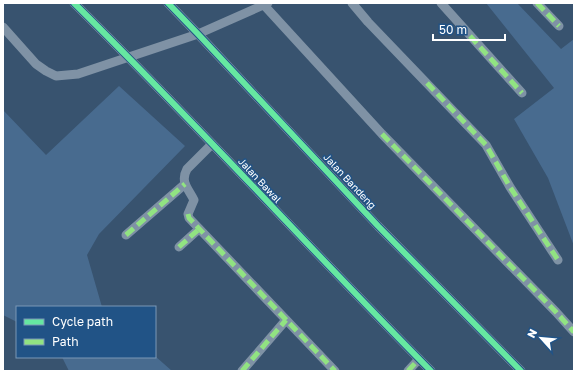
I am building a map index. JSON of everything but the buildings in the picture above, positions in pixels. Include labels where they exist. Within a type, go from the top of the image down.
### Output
[{"type":"street","name":"Jalan Bawal","points":[[74,3],[212,144],[344,284],[431,371]]},
{"type":"street","name":"Jalan Bandeng","points":[[168,3],[378,226],[521,371]]},
{"type":"street","points":[[352,3],[368,22],[486,145],[510,187],[558,260]]},
{"type":"street","points":[[441,3],[522,93]]},
{"type":"street","points":[[537,3],[559,26]]},
{"type":"street","points":[[3,27],[36,64],[56,76],[78,74],[198,34],[265,4],[382,134],[574,332]]},
{"type":"street","points":[[212,144],[187,169],[184,177],[185,184],[194,200],[188,216],[335,371]]},
{"type":"street","points":[[126,235],[185,184]]},
{"type":"street","points":[[179,247],[199,229]]},
{"type":"street","points":[[242,371],[286,320]]},
{"type":"street","points":[[408,371],[419,359]]},
{"type":"water","points":[[486,3],[517,3],[561,49],[574,39],[574,246],[548,178],[514,119],[554,88]]},
{"type":"water","points":[[119,86],[185,146],[99,234],[87,255],[102,306],[16,306],[16,322],[3,315],[3,110],[46,155]]},
{"type":"water","points":[[156,357],[172,371],[69,371],[62,358]]},
{"type":"marked path","points":[[537,3],[559,26]]},
{"type":"marked path","points":[[470,36],[522,93]]},
{"type":"marked path","points":[[427,83],[486,145],[510,187],[558,260]]},
{"type":"marked path","points":[[382,134],[574,332]]},
{"type":"marked path","points":[[126,235],[185,184]]},
{"type":"marked path","points":[[188,214],[189,218],[335,371]]},
{"type":"marked path","points":[[179,247],[199,229]]},
{"type":"marked path","points":[[242,371],[286,320]]},
{"type":"marked path","points":[[408,371],[419,359]]},
{"type":"cycle path","points":[[74,3],[164,94],[431,371]]},
{"type":"cycle path","points":[[168,3],[378,226],[521,371]]}]
